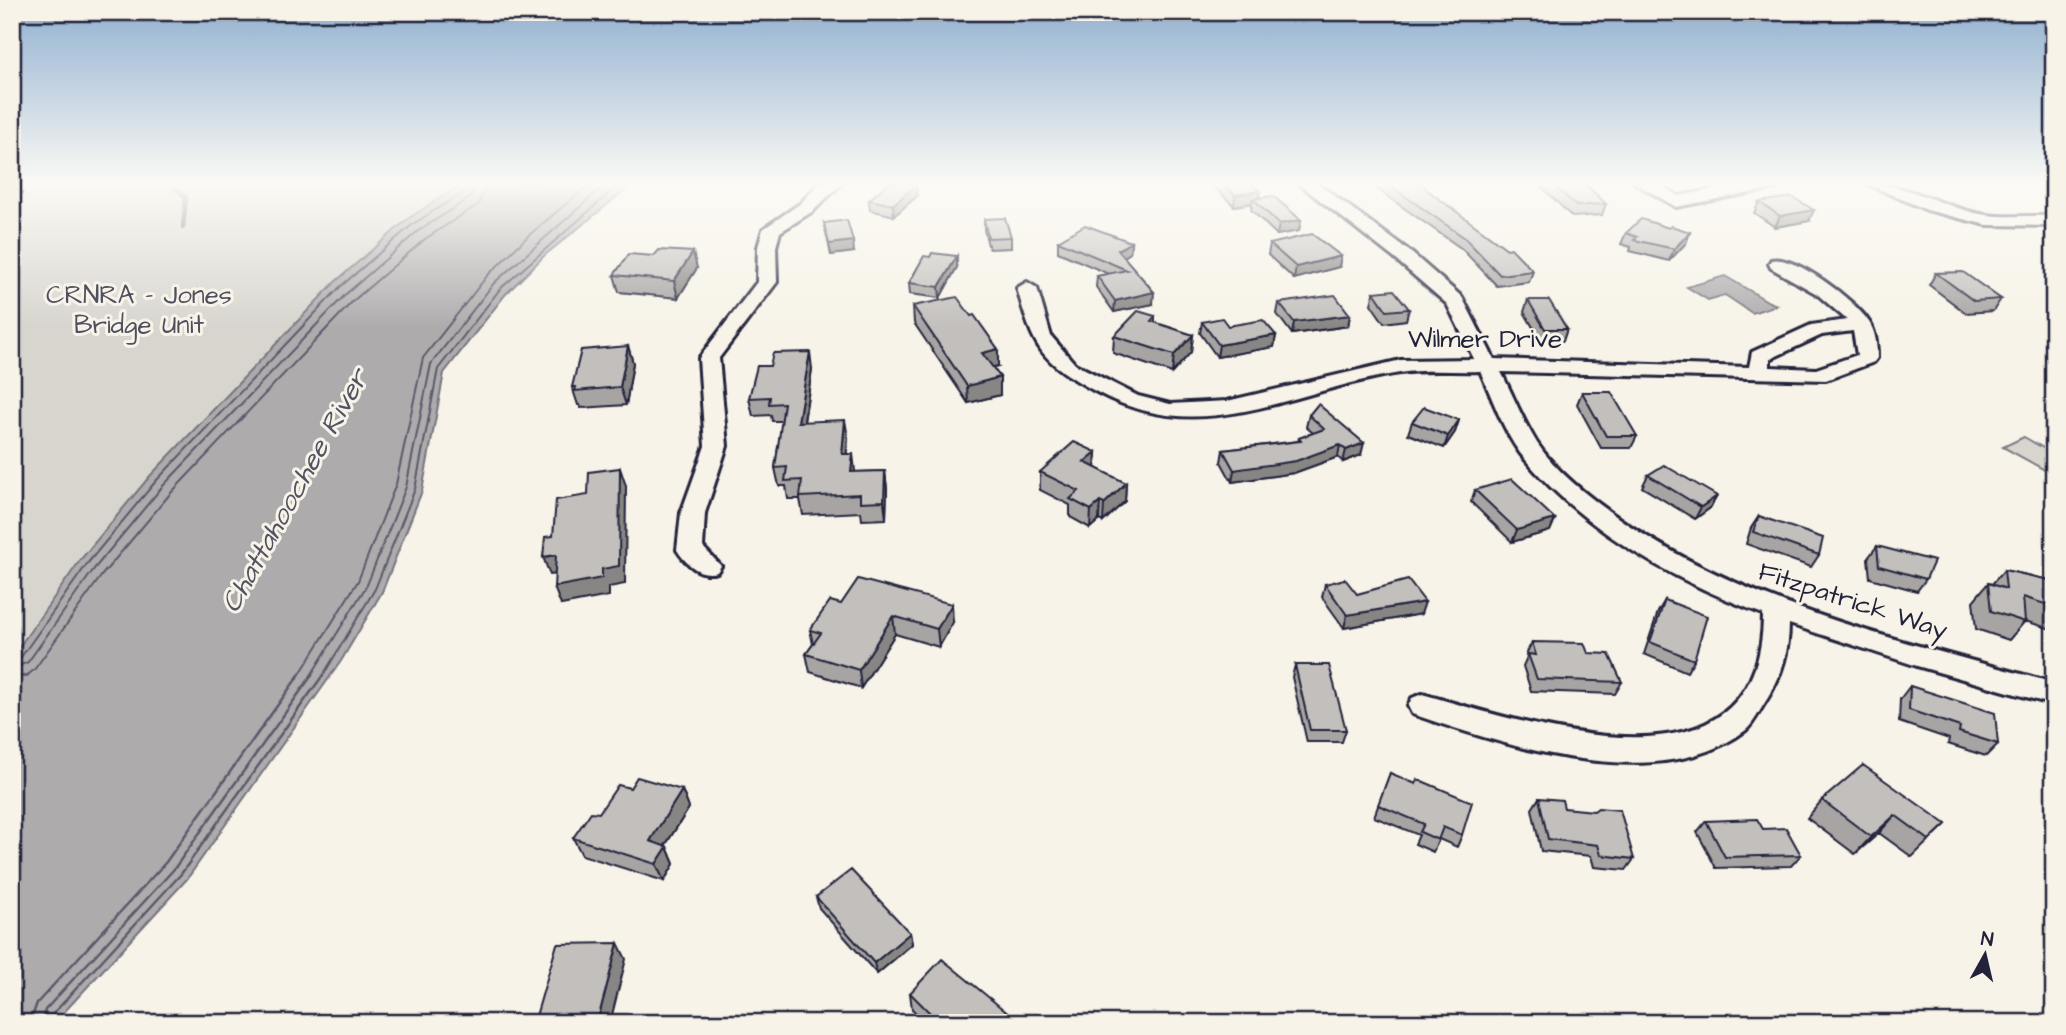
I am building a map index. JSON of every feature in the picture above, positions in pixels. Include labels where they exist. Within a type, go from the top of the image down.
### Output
[{"type":"street","points":[[708,566],[690,550],[693,513],[716,446],[709,358],[767,282],[767,247],[771,231]]},
{"type":"street","name":"Fitzpatrick Way","points":[[1371,231],[1455,301],[1528,447],[1570,495],[1653,553],[1776,611],[2054,694]]},
{"type":"street","points":[[1778,264],[1826,291],[1861,324]]},
{"type":"street","name":"Wilmer Drive","points":[[1027,288],[1041,337],[1068,368],[1130,401],[1170,411],[1227,408],[1401,366],[1488,365],[1818,374],[1867,358],[1869,342],[1861,324]]},
{"type":"street","points":[[1760,374],[1759,356],[1769,350],[1818,329],[1861,324]]},
{"type":"street","points":[[1422,706],[1578,747],[1661,753],[1722,734],[1754,705],[1777,639],[1776,611]]},
{"type":"green space","name":"CRNRA - Jones Bridge Unit","points":[[12,231],[400,231],[298,324],[12,690]]},
{"type":"green space","points":[[2024,437],[2054,454],[2054,475],[2003,447]]},
{"type":"water","name":"Chattahoochee River","points":[[394,231],[574,231],[545,255],[505,295],[444,373],[422,491],[382,592],[341,661],[187,879],[54,1023],[12,1023],[12,657],[81,559],[150,476],[335,282]]},
{"type":"water","points":[[1725,276],[1777,305],[1752,313],[1725,295],[1708,300],[1687,287]]},
{"type":"building","points":[[826,231],[850,231],[853,241],[829,244]]},
{"type":"building","points":[[987,231],[1009,231],[1011,237],[988,238]]},
{"type":"building","points":[[1074,231],[1102,231],[1131,242],[1118,250],[1154,292],[1115,301],[1097,276],[1127,270],[1058,241]]},
{"type":"building","points":[[1455,231],[1483,231],[1507,249],[1511,248],[1533,271],[1500,275]]},
{"type":"building","points":[[1690,232],[1674,249],[1634,240],[1637,237],[1626,233]]},
{"type":"building","points":[[1312,234],[1341,256],[1296,267],[1270,244]]},
{"type":"building","points":[[659,250],[693,252],[674,281],[614,275],[629,254],[654,256]]},
{"type":"building","points":[[932,253],[957,256],[939,287],[909,283],[924,256],[930,257]]},
{"type":"building","points":[[1963,272],[2001,299],[1974,301],[1936,273]]},
{"type":"building","points":[[1394,290],[1409,309],[1387,311],[1374,292]]},
{"type":"building","points":[[1335,295],[1350,315],[1294,322],[1279,303]]},
{"type":"building","points":[[957,297],[971,316],[974,315],[998,349],[982,353],[1000,377],[967,386],[913,306]]},
{"type":"building","points":[[1528,300],[1549,300],[1567,329],[1545,329]]},
{"type":"building","points":[[1138,311],[1155,316],[1151,321],[1193,335],[1174,355],[1114,336]]},
{"type":"building","points":[[1222,318],[1228,326],[1263,320],[1276,335],[1219,345],[1202,322]]},
{"type":"building","points":[[628,346],[620,387],[575,391],[576,387],[572,387],[581,350]]},
{"type":"building","points":[[810,352],[798,422],[845,420],[842,454],[853,454],[851,472],[885,471],[884,501],[860,502],[860,494],[800,497],[802,480],[785,481],[787,467],[775,468],[784,403],[769,404],[770,397],[749,398],[757,366],[770,366],[773,353]]},
{"type":"building","points":[[1582,392],[1611,392],[1637,436],[1606,436]]},
{"type":"building","points":[[1318,404],[1364,443],[1346,450],[1340,445],[1296,461],[1234,470],[1223,450],[1301,441],[1299,438],[1324,429],[1309,415]]},
{"type":"building","points":[[1424,407],[1459,420],[1448,436],[1412,422]]},
{"type":"building","points":[[1074,442],[1096,452],[1084,462],[1126,483],[1104,504],[1100,502],[1091,510],[1070,499],[1079,491],[1040,472]]},
{"type":"building","points":[[1664,465],[1717,496],[1701,507],[1648,475]]},
{"type":"building","points":[[620,468],[619,566],[602,569],[602,578],[554,587],[556,555],[543,557],[545,537],[553,536],[556,500],[588,495],[589,472]]},
{"type":"building","points":[[1512,479],[1555,519],[1517,530],[1475,490]]},
{"type":"building","points":[[1759,516],[1823,538],[1819,555],[1753,532]]},
{"type":"building","points":[[1877,546],[1934,561],[1926,579],[1879,566]]},
{"type":"building","points":[[2004,570],[2054,581],[2054,607],[2023,597],[2025,622],[1991,611],[1988,583],[2006,589]]},
{"type":"building","points":[[858,579],[952,604],[937,629],[893,616],[859,670],[806,654],[821,633],[810,630],[830,601],[841,604]]},
{"type":"building","points":[[1345,579],[1357,594],[1408,580],[1425,602],[1347,615],[1325,584]]},
{"type":"building","points":[[1665,600],[1707,616],[1694,660],[1650,642]]},
{"type":"building","points":[[1532,642],[1584,643],[1588,653],[1609,654],[1622,682],[1537,679],[1528,654],[1536,655]]},
{"type":"building","points":[[1295,665],[1329,665],[1346,730],[1310,730]]},
{"type":"building","points":[[1910,686],[1995,713],[1998,744],[1959,732],[1960,727],[1909,710]]},
{"type":"building","points":[[1863,765],[1946,824],[1929,840],[1895,815],[1871,837],[1822,800]]},
{"type":"building","points":[[1390,773],[1416,784],[1417,779],[1472,802],[1462,835],[1443,827],[1438,840],[1420,832],[1424,824],[1378,805]]},
{"type":"building","points":[[637,777],[682,790],[650,841],[667,847],[656,864],[573,838],[591,812],[599,813],[618,785],[630,788]]},
{"type":"building","points":[[1539,798],[1562,800],[1564,808],[1620,810],[1634,859],[1601,855],[1598,845],[1548,839]]},
{"type":"building","points":[[1757,819],[1763,829],[1786,828],[1801,855],[1725,857],[1706,821]]},
{"type":"building","points":[[851,870],[910,933],[874,963],[816,897]]},
{"type":"building","points":[[618,943],[597,1023],[534,1023],[557,944]]},
{"type":"building","points":[[942,959],[1015,1019],[1011,1023],[940,1023],[910,993]]}]
